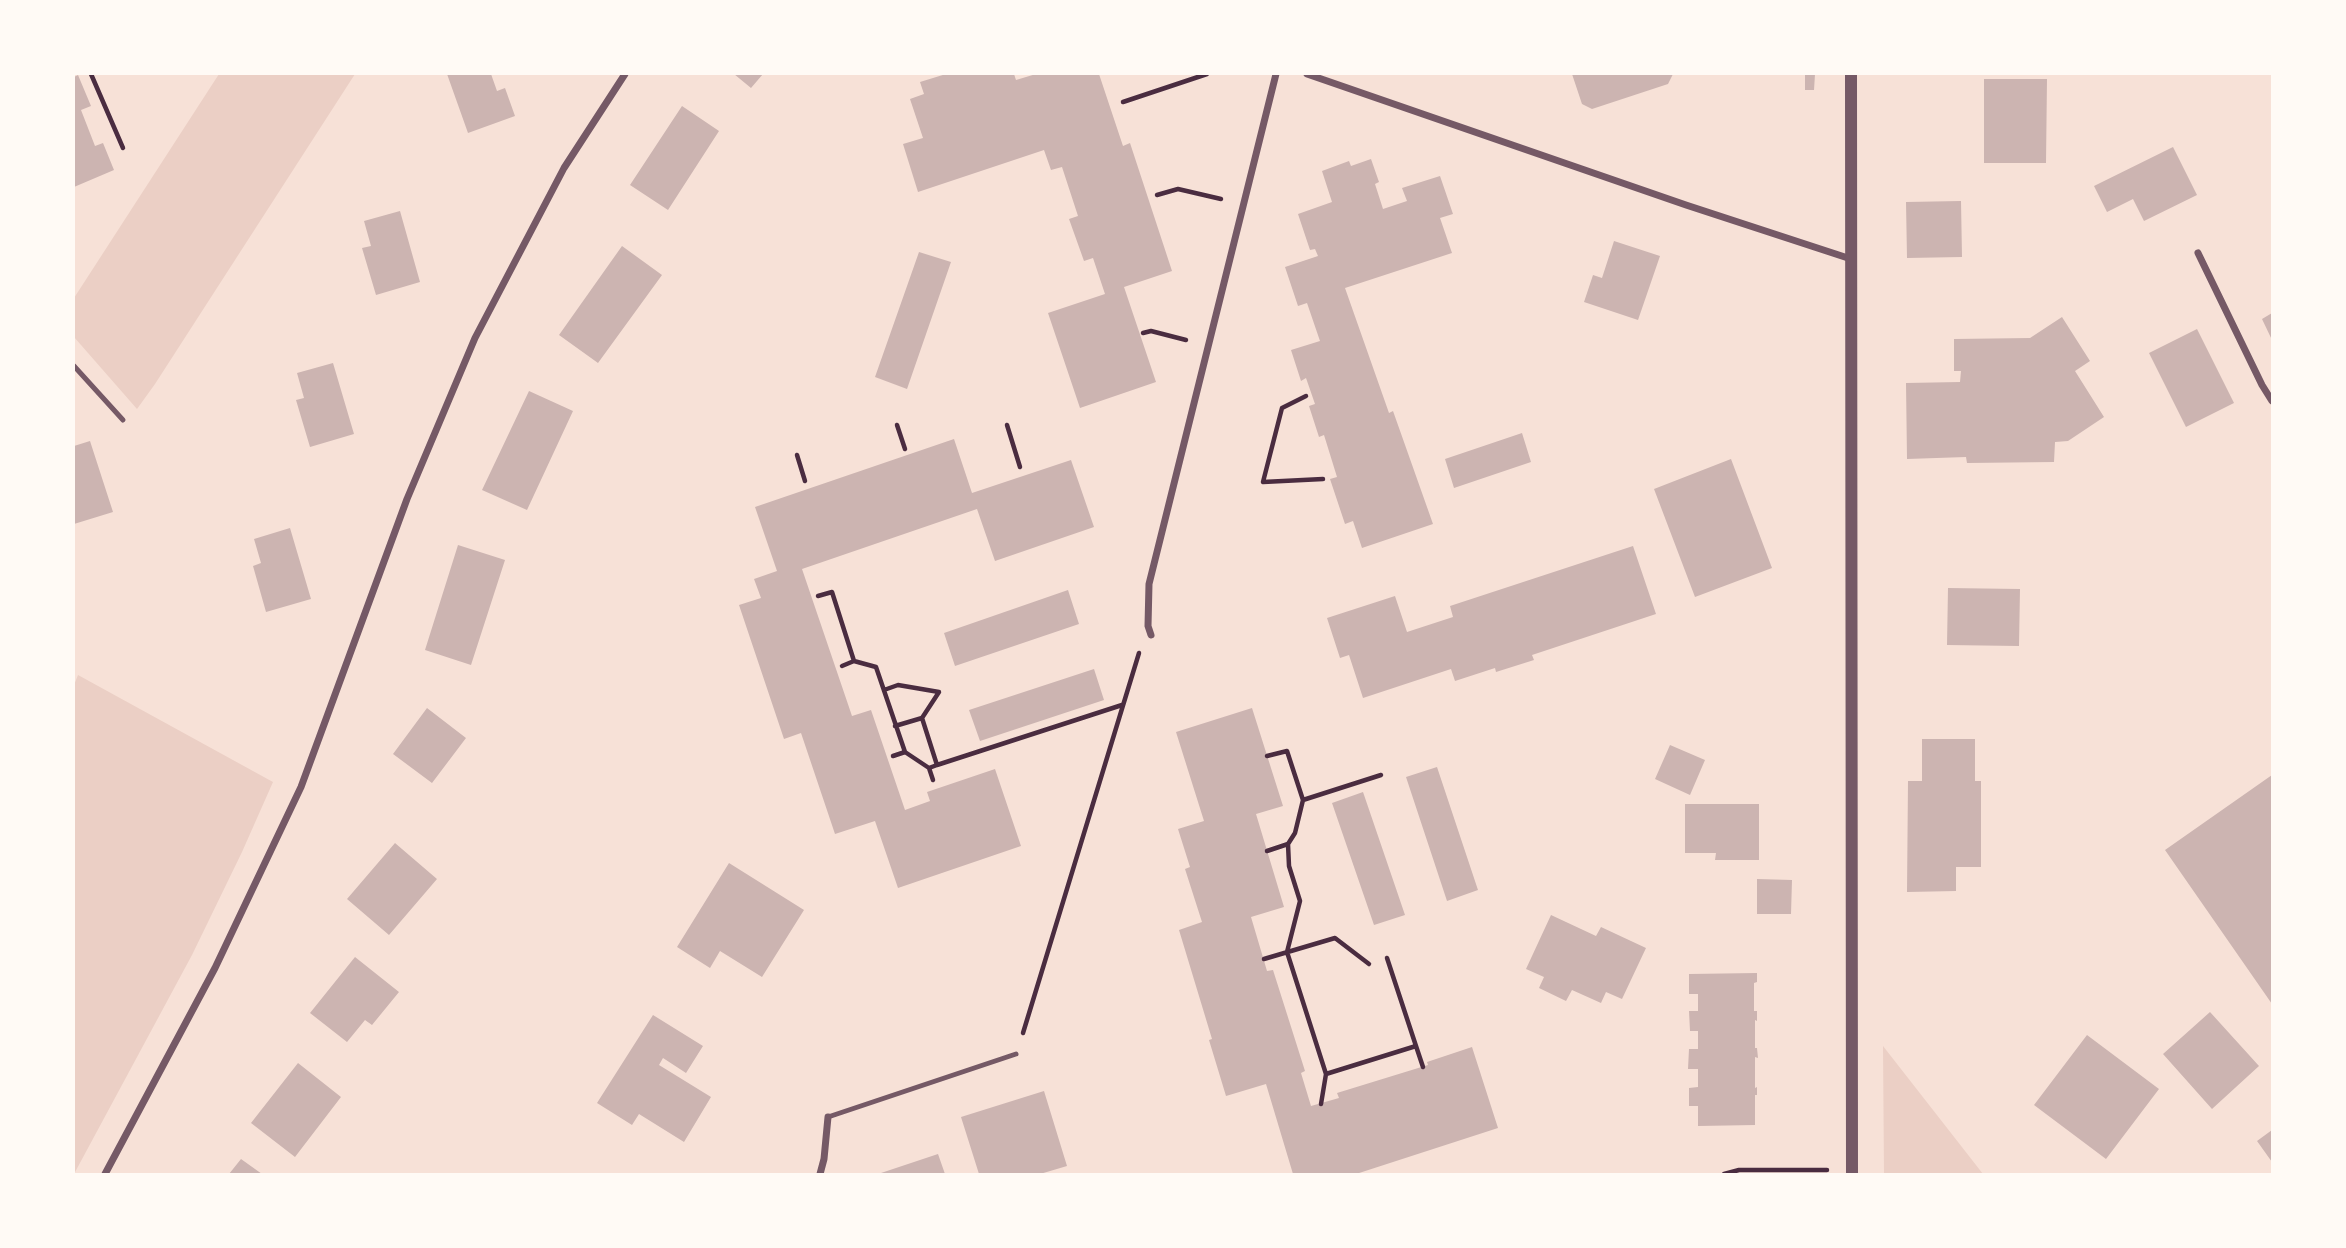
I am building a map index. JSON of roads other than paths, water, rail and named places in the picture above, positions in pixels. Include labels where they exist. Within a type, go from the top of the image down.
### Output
[{"type":"street","points":[[105,1174],[215,968],[301,787],[407,499],[475,338],[564,169],[625,74]]},
{"type":"street","points":[[1151,635],[1148,626],[1149,584],[1276,74]]},
{"type":"street","points":[[1307,74],[1851,259]]},
{"type":"street","points":[[1852,74],[1852,1172]]},
{"type":"street","points":[[2198,253],[2262,385],[2273,401]]},
{"type":"street","points":[[820,1174],[828,1117]]},
{"type":"lane","points":[[74,366],[123,421]]},
{"type":"lane","points":[[828,1117],[1016,1054]]}]
